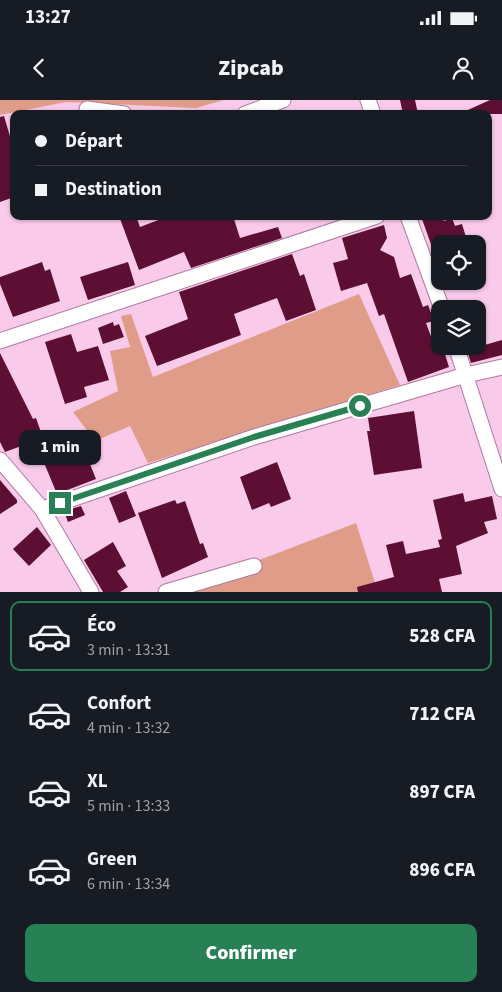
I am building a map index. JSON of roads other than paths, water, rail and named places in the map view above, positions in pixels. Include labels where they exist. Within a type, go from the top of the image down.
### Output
[{"type":"street","points":[[256,110],[283,100]]},
{"type":"street","points":[[87,109],[94,110]]},
{"type":"street","points":[[0,341],[365,220]]},
{"type":"street","points":[[409,220],[439,300]]},
{"type":"street","points":[[459,355],[502,489]]},
{"type":"street","points":[[42,509],[254,437],[502,366]]},
{"type":"street","points":[[0,460],[42,509],[92,592]]},
{"type":"street","points":[[166,592],[254,566]]}]
